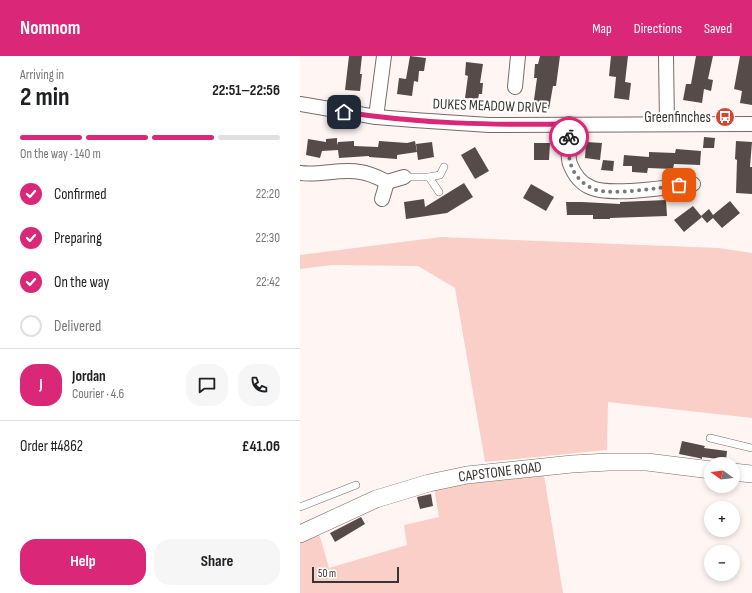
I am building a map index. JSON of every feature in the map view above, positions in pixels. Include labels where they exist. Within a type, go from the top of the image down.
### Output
[{"type":"street","points":[[376,116],[384,56]]},
{"type":"street","points":[[515,87],[518,56]]},
{"type":"street","points":[[666,56],[667,124]]},
{"type":"street","name":"DUKES MEADOW DRIVE","points":[[300,104],[376,116],[489,125],[752,124]]},
{"type":"street","points":[[569,124],[570,162],[579,179],[590,188],[604,191],[619,191],[693,184]]},
{"type":"street","points":[[300,173],[317,174],[360,171],[387,182],[404,177]]},
{"type":"street","points":[[382,200],[387,182]]},
{"type":"street","name":"CAPSTONE ROAD","points":[[300,534],[376,499],[429,483],[467,475],[572,464],[609,462],[647,462],[704,469]]},
{"type":"street","points":[[740,473],[752,474]]},
{"type":"lane","points":[[404,177],[429,177],[440,175],[444,168]]},
{"type":"lane","points":[[429,177],[439,192]]},
{"type":"lane","points":[[710,438],[752,448]]},
{"type":"lane","points":[[300,507],[356,485]]},
{"type":"shaded area","points":[[441,237],[719,248],[752,253],[752,418],[608,402],[607,450],[485,462],[455,288],[418,266],[332,265],[300,269],[300,255]]},
{"type":"shaded area","points":[[544,475],[563,593],[300,593],[300,541],[319,533],[329,568],[407,545],[404,525],[439,517],[434,488]]},
{"type":"building","points":[[349,56],[362,56],[360,91],[345,90]]},
{"type":"building","points":[[410,56],[426,58],[424,71],[419,71],[418,82],[414,81],[412,96],[397,94],[399,78],[406,79]]},
{"type":"building","points":[[540,56],[560,56],[556,86],[553,86],[549,109],[533,107],[537,78],[534,78],[535,64],[538,64]]},
{"type":"building","points":[[611,56],[628,56],[625,82],[631,83],[629,100],[614,98],[616,77],[609,76]]},
{"type":"building","points":[[696,56],[713,56],[708,79],[713,80],[711,91],[704,89],[702,103],[683,100],[686,84],[691,84]]},
{"type":"building","points":[[740,56],[752,56],[752,105],[740,103],[742,91],[734,89]]},
{"type":"building","points":[[466,62],[483,64],[480,83],[483,83],[482,94],[479,94],[478,99],[465,98],[468,76],[465,75]]},
{"type":"building","points":[[704,137],[715,138],[714,148],[703,148]]},
{"type":"building","points":[[337,138],[337,145],[338,142],[354,141],[354,146],[378,147],[379,141],[407,143],[415,141],[417,152],[397,155],[397,159],[369,156],[339,158],[338,150],[322,151],[320,158],[306,155],[308,139],[326,142],[326,139]]},
{"type":"building","points":[[736,141],[752,142],[750,167],[752,167],[752,194],[736,193]]},
{"type":"building","points":[[432,142],[434,157],[418,160],[416,144]]},
{"type":"building","points":[[586,142],[602,143],[600,160],[585,158]]},
{"type":"building","points":[[534,143],[550,143],[549,160],[534,160]]},
{"type":"building","points":[[475,147],[489,171],[475,179],[461,155]]},
{"type":"building","points":[[676,149],[701,151],[700,165],[674,164],[673,169],[648,168],[647,173],[632,172],[632,166],[623,166],[624,155],[649,157],[649,152],[675,153]]},
{"type":"building","points":[[603,160],[614,161],[613,171],[601,170]]},
{"type":"building","points":[[464,183],[473,197],[447,213],[406,219],[404,202],[424,199],[425,207]]},
{"type":"building","points":[[531,184],[554,197],[546,211],[523,198]]},
{"type":"building","points":[[666,200],[667,216],[593,219],[593,215],[567,215],[566,202],[620,204],[620,202]]},
{"type":"building","points":[[730,201],[740,213],[722,228],[713,218],[707,223],[701,216],[709,209],[713,215]]},
{"type":"building","points":[[693,206],[702,217],[684,232],[674,220]]},
{"type":"building","points":[[682,441],[705,446],[704,448],[727,451],[726,457],[702,457],[702,459],[679,454]]},
{"type":"building","points":[[431,494],[433,506],[420,509],[417,497]]},
{"type":"building","points":[[361,517],[365,524],[335,542],[330,533]]},
{"type":"way so far","points":[[569,137],[570,162],[579,179],[590,188],[604,191],[619,191],[679,185]]},
{"type":"place","name":"Greenfinches","points":[[725,117]]},
{"type":"route","points":[[344,112],[451,123],[489,125],[569,124],[569,137]]}]
